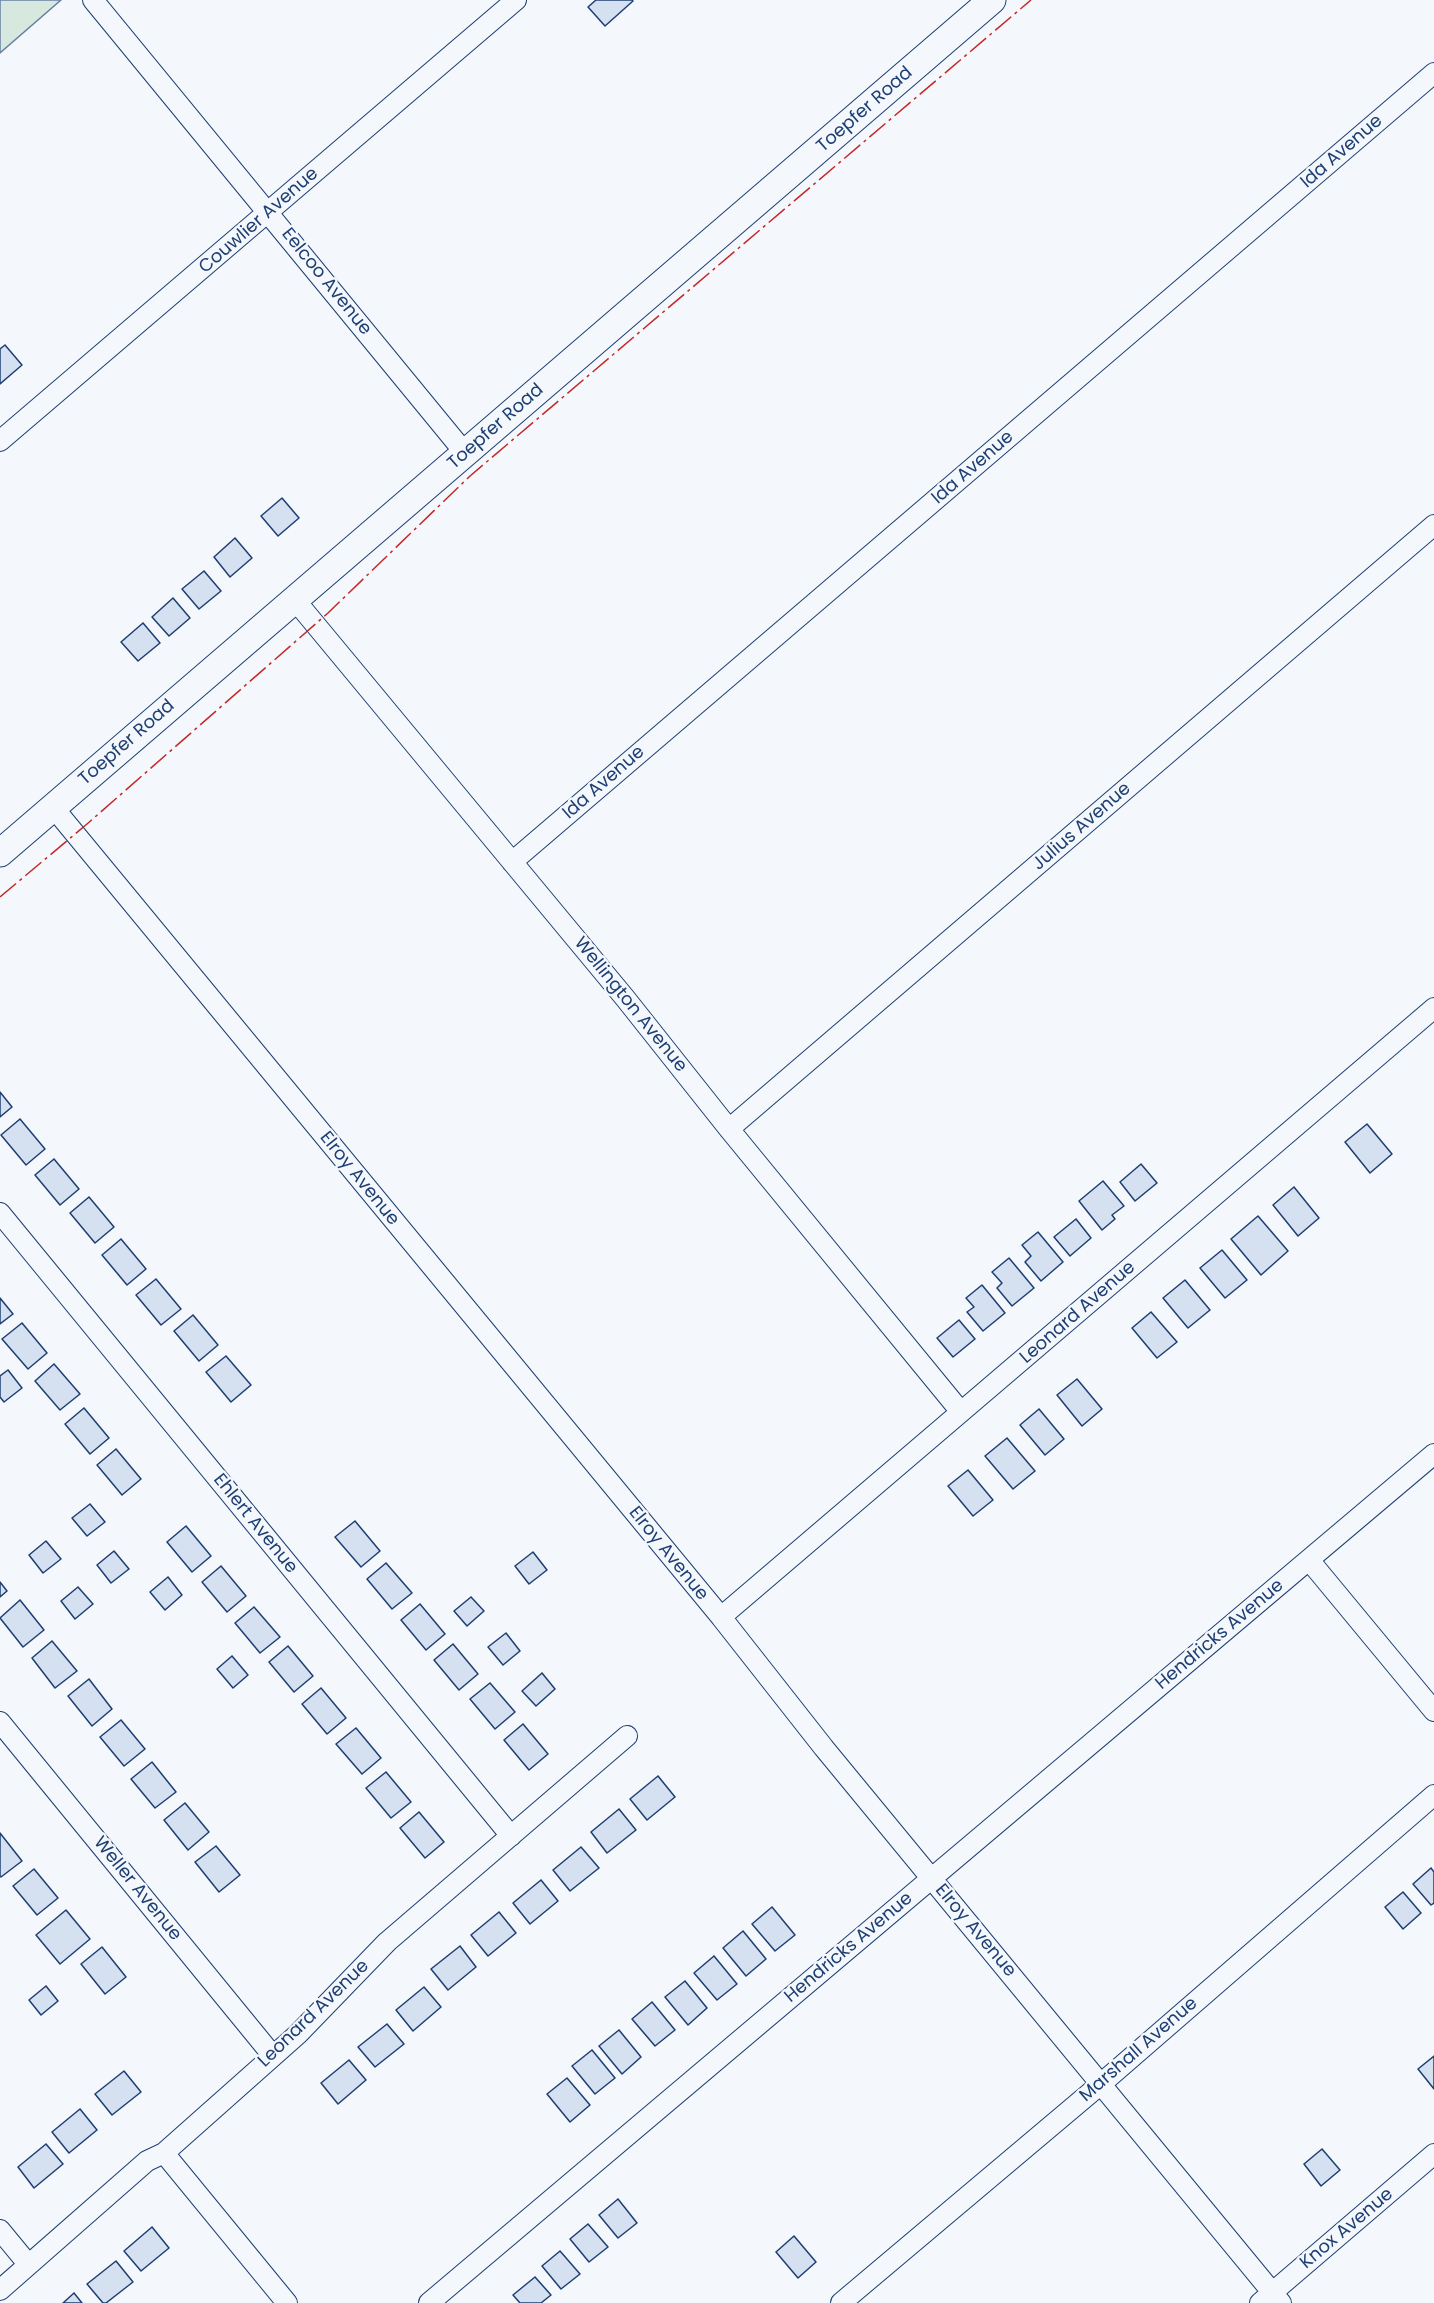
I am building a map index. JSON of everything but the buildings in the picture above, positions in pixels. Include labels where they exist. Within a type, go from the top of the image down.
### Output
[{"type":"street","name":"Eelcoo Avenue","points":[[93,0],[465,453]]},
{"type":"street","name":"Couwlier Avenue","points":[[0,441],[516,0]]},
{"type":"street","name":"Toepfer Road","points":[[0,853],[992,0]]},
{"type":"street","name":"Ida Avenue","points":[[512,862],[1434,73]]},
{"type":"street","name":"Julius Avenue","points":[[729,1129],[1434,525]]},
{"type":"street","name":"Wellington Avenue","points":[[295,600],[625,998],[729,1129],[961,1412]]},
{"type":"street","name":"Elroy Avenue","points":[[53,807],[721,1617],[824,1749],[930,1878],[1102,2083],[1271,2300]]},
{"type":"street","name":"Leonard Avenue","points":[[721,1617],[1434,1008]]},
{"type":"street","name":"Ehlert Avenue","points":[[0,1213],[511,1836]]},
{"type":"street","name":"Hendricks Avenue","points":[[429,2303],[1434,1454]]},
{"type":"street","points":[[1310,1560],[1434,1711]]},
{"type":"street","name":"Weller Avenue","points":[[0,1722],[273,2056]]},
{"type":"street","name":"Leonard Avenue","points":[[0,2290],[147,2161],[164,2153],[298,2034],[387,1942],[627,1736]]},
{"type":"street","name":"Marshall Avenue","points":[[841,2303],[1102,2083],[1434,1795]]},
{"type":"street","points":[[164,2153],[287,2303]]},
{"type":"street","name":"Knox Avenue","points":[[1271,2300],[1434,2154]]},
{"type":"street","points":[[0,2229],[28,2264]]},
{"type":"shaded area","points":[[0,0],[61,0],[0,53]]},
{"type":"power","points":[[0,897],[328,613],[470,476],[1031,0]]}]
